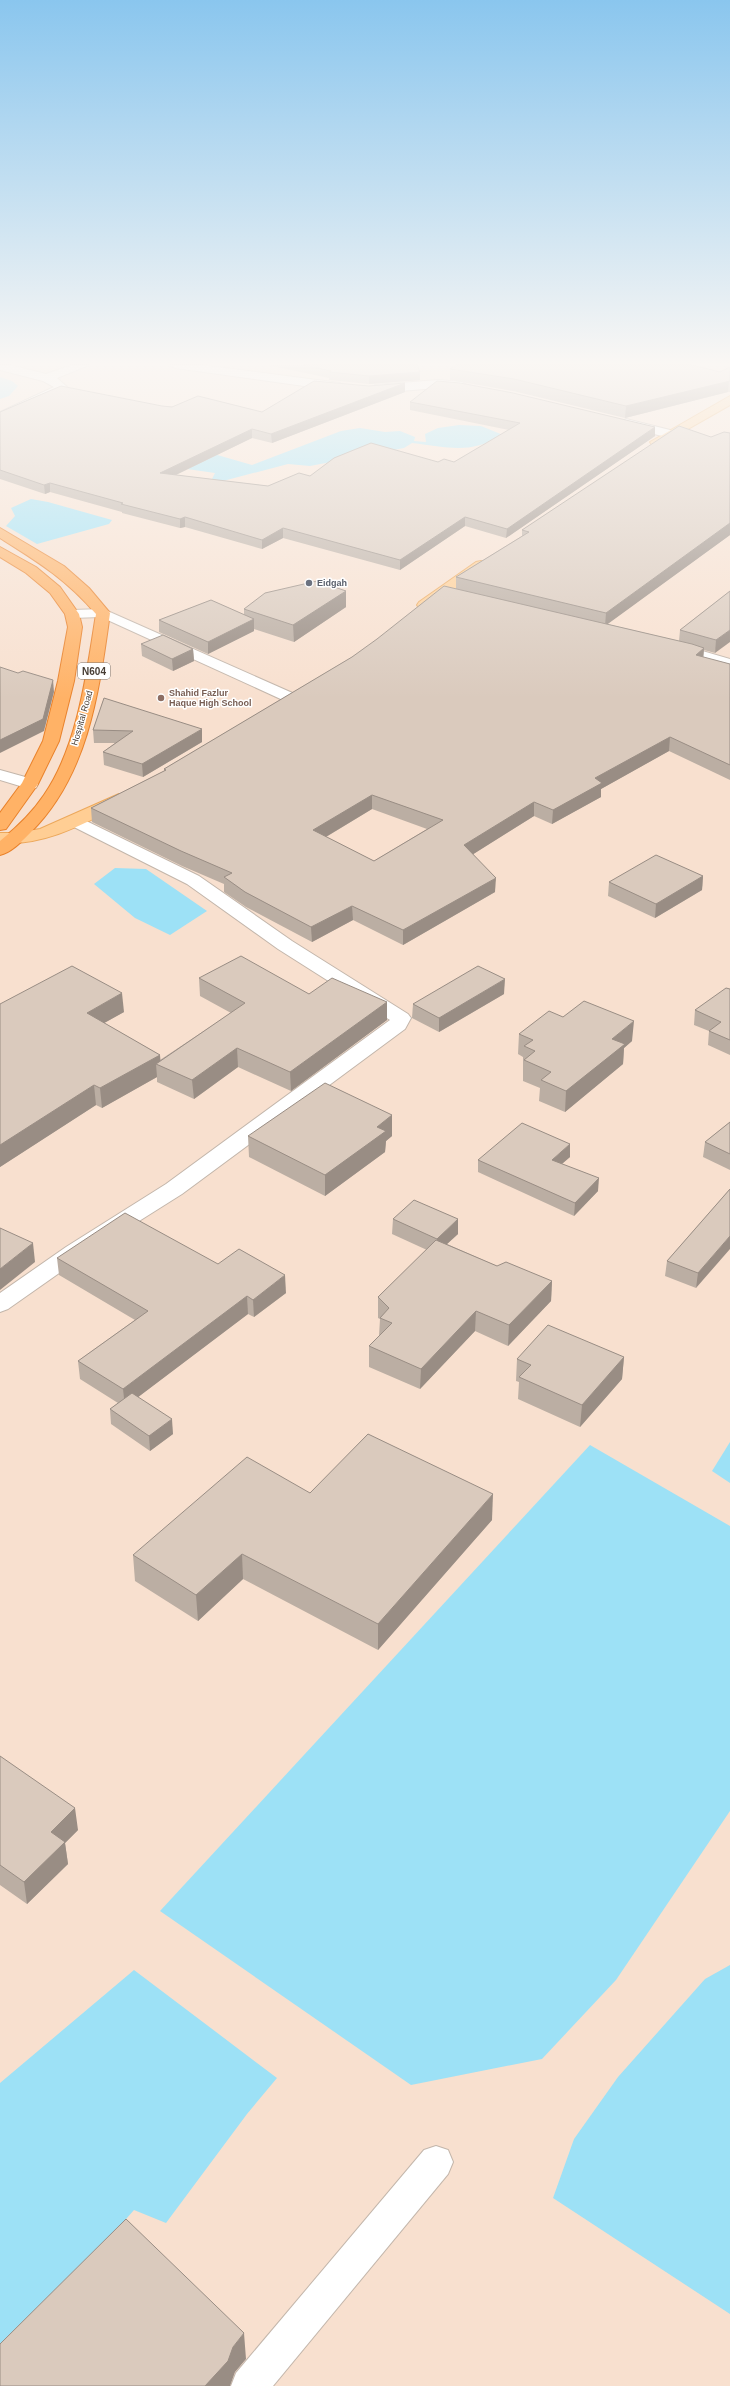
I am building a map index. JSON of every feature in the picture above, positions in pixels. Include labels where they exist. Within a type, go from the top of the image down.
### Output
[{"type":"highway","points":[[0,532],[59,569],[84,592],[103,614]]},
{"type":"highway","name":"N604","points":[[0,551],[31,570],[55,590],[72,614],[76,627],[66,681],[50,741],[30,784],[0,825]]},
{"type":"highway","name":"Hospital Road","points":[[5,842],[53,796],[61,781],[73,750],[92,682],[103,614]]},
{"type":"main road","points":[[410,616],[440,592],[492,558]]},
{"type":"main road","points":[[278,706],[297,695]]},
{"type":"main road","points":[[5,842],[30,838],[76,821],[131,793]]},
{"type":"street","points":[[440,592],[464,598]]},
{"type":"street","points":[[72,614],[103,614],[297,695]]},
{"type":"street","points":[[657,644],[730,664]]},
{"type":"street","points":[[0,775],[30,784]]},
{"type":"street","points":[[0,1304],[74,1252],[187,1179],[392,1030],[398,1025],[401,1018],[285,945],[193,880],[76,821]]},
{"type":"street","points":[[249,2386],[436,2162]]},
{"type":"shaded area","points":[[0,476],[730,476],[730,2386],[0,2386]]},
{"type":"water","points":[[213,476],[241,476],[223,481],[212,479]]},
{"type":"water","points":[[31,499],[48,502],[112,520],[109,524],[37,544],[6,526],[15,516],[11,508]]},
{"type":"water","points":[[115,868],[146,869],[207,911],[170,935],[135,918],[94,884]]},
{"type":"water","points":[[730,1442],[730,1483],[712,1471]]},
{"type":"water","points":[[590,1445],[730,1526],[730,1811],[616,1980],[542,2059],[411,2085],[160,1911]]},
{"type":"water","points":[[730,1965],[730,2314],[553,2198],[574,2139],[618,2077],[705,1979]]},
{"type":"water","points":[[134,1970],[277,2078],[247,2114],[166,2223],[134,2210],[0,2362],[0,2083]]},
{"type":"building","points":[[19,476],[188,476],[268,486],[291,476],[583,476],[507,529],[465,517],[400,560],[283,528],[262,540],[185,517],[180,519],[121,504],[123,503],[50,483],[44,485]]},
{"type":"building","points":[[603,476],[730,476],[730,523],[606,613],[456,577],[529,532],[522,530]]},
{"type":"building","points":[[317,581],[346,591],[293,625],[244,609],[265,593]]},
{"type":"building","points":[[444,586],[704,648],[696,655],[730,664],[730,765],[670,737],[595,778],[602,783],[553,810],[534,802],[464,845],[496,878],[403,930],[352,906],[311,927],[245,892],[224,877],[232,873],[181,851],[91,808],[166,770],[164,769],[352,657]],"holes":[[[372,795],[443,820],[374,861],[313,830]]]},
{"type":"building","points":[[730,591],[730,630],[716,640],[680,630]]},
{"type":"building","points":[[211,600],[254,619],[208,642],[159,620]]},
{"type":"building","points":[[163,635],[193,649],[172,659],[141,644]]},
{"type":"building","points":[[0,667],[18,673],[23,671],[53,680],[43,719],[0,740]]},
{"type":"building","points":[[104,698],[202,729],[142,764],[103,752],[133,731],[93,730]]},
{"type":"building","points":[[656,855],[703,876],[656,904],[609,882]]},
{"type":"building","points":[[241,956],[309,994],[332,978],[387,1002],[290,1072],[237,1048],[192,1080],[156,1064],[245,1003],[199,978]]},
{"type":"building","points":[[72,966],[122,993],[87,1013],[160,1055],[100,1088],[94,1085],[0,1145],[0,1004]]},
{"type":"building","points":[[478,966],[505,979],[439,1018],[413,1004]]},
{"type":"building","points":[[726,988],[730,989],[730,1040],[709,1031],[721,1022],[695,1010]]},
{"type":"building","points":[[584,1001],[634,1021],[612,1039],[625,1044],[566,1091],[541,1080],[551,1072],[524,1060],[535,1051],[524,1046],[533,1040],[519,1034],[549,1011],[563,1017]]},
{"type":"building","points":[[325,1083],[392,1115],[377,1127],[386,1131],[325,1175],[248,1136]]},
{"type":"building","points":[[730,1122],[730,1154],[705,1142]]},
{"type":"building","points":[[522,1123],[570,1144],[552,1160],[599,1178],[575,1203],[478,1160]]},
{"type":"building","points":[[730,1189],[730,1236],[698,1273],[667,1261]]},
{"type":"building","points":[[414,1200],[458,1219],[437,1239],[393,1219]]},
{"type":"building","points":[[125,1213],[218,1264],[239,1249],[285,1275],[253,1300],[247,1296],[123,1389],[78,1361],[148,1311],[57,1258]]},
{"type":"building","points":[[0,1228],[33,1243],[0,1269]]},
{"type":"building","points":[[436,1240],[497,1266],[506,1262],[552,1281],[509,1325],[476,1311],[421,1369],[369,1346],[392,1323],[380,1318],[389,1308],[378,1297]]},
{"type":"building","points":[[548,1325],[624,1357],[582,1405],[519,1377],[531,1365],[517,1359]]},
{"type":"building","points":[[132,1393],[172,1419],[149,1436],[110,1409]]},
{"type":"building","points":[[368,1434],[493,1494],[378,1624],[242,1554],[196,1595],[133,1555],[247,1457],[310,1493]]},
{"type":"building","points":[[0,1756],[75,1808],[51,1832],[65,1842],[24,1882],[0,1865]]},
{"type":"building","points":[[126,2219],[244,2333],[233,2347],[228,2361],[205,2386],[0,2386],[0,2344]]},
{"type":"place","name":"Eidgah","points":[[309,583]]},
{"type":"place","name":"Shahid Fazlur Haque High School","points":[[161,698]]}]
